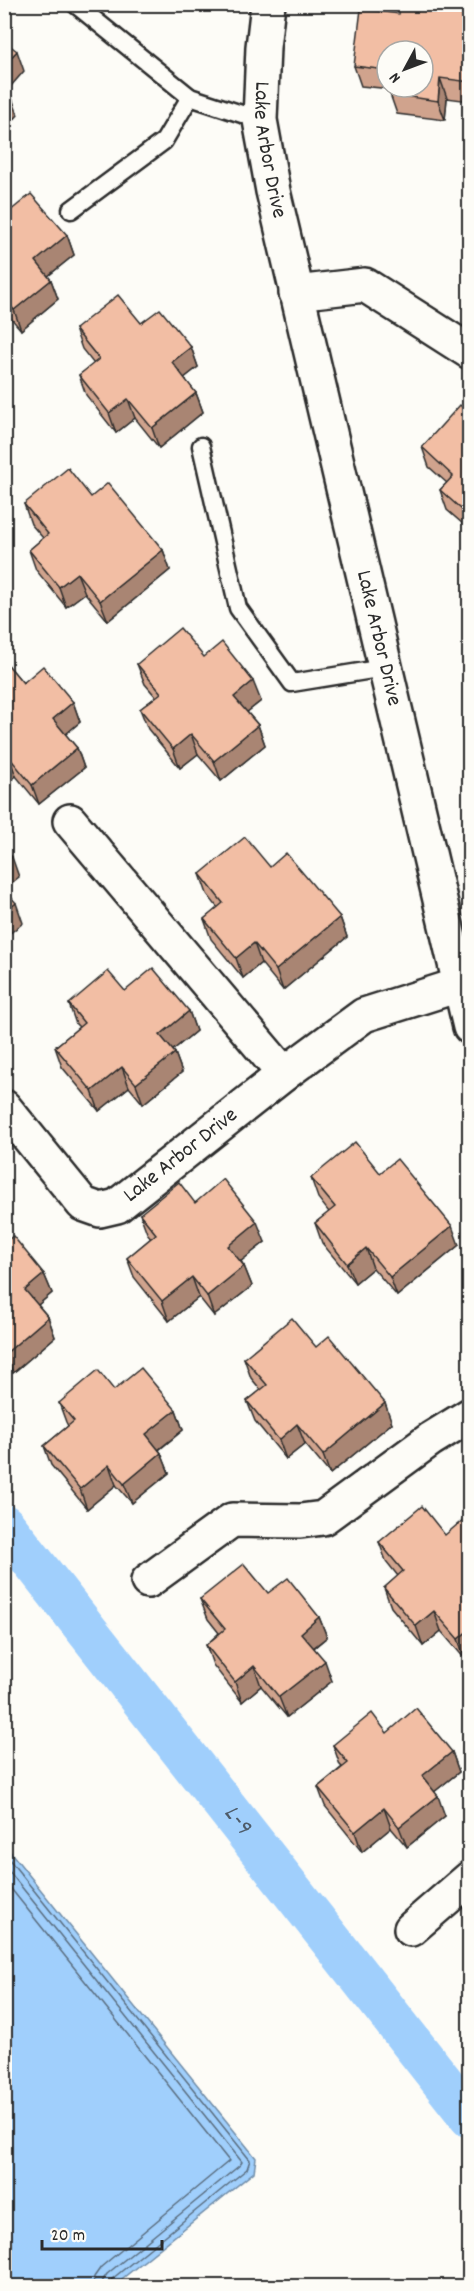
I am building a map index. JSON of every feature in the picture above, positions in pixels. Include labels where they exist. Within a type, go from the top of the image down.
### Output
[{"type":"street","name":"Lake Arbor Drive","points":[[268,4],[263,47],[260,120],[273,191],[470,1027]]},
{"type":"street","points":[[296,293],[365,285],[470,352]]},
{"type":"street","points":[[70,821],[284,1074]]},
{"type":"street","name":"Lake Arbor Drive","points":[[4,1107],[83,1204],[100,1210],[117,1206],[284,1074],[364,1015],[459,985]]},
{"type":"street","points":[[148,1581],[232,1520],[300,1521],[323,1518],[431,1439],[470,1415]]},
{"type":"street","points":[[411,1929],[470,1878]]},
{"type":"lane","points":[[75,4],[190,97],[260,120]]},
{"type":"lane","points":[[71,210],[164,141],[190,97]]},
{"type":"lane","points":[[201,446],[238,608],[292,683],[384,668]]},
{"type":"water","points":[[4,1844],[256,2158],[254,2172],[113,2286],[5,2286]]},
{"type":"building","points":[[400,4],[470,4],[470,82],[440,78],[438,101],[424,99],[435,99],[435,39],[375,39],[375,69],[354,66],[361,9],[399,14]]},
{"type":"building","points":[[4,41],[17,51],[4,65]]},
{"type":"building","points":[[4,90],[11,95],[4,103]]},
{"type":"building","points":[[31,194],[67,235],[36,261],[51,280],[14,310],[4,298],[4,216]]},
{"type":"building","points":[[118,295],[141,323],[160,309],[191,347],[172,362],[196,393],[152,428],[128,399],[109,413],[79,375],[99,359],[75,329]]},
{"type":"building","points":[[460,405],[470,414],[470,517],[440,490],[453,476],[422,447]]},
{"type":"building","points":[[68,468],[91,497],[108,483],[163,550],[100,601],[77,573],[59,587],[29,550],[48,534],[24,504]]},
{"type":"building","points":[[180,628],[204,657],[222,642],[253,681],[234,697],[258,725],[214,761],[191,734],[173,749],[140,709],[161,693],[137,664]]},
{"type":"building","points":[[470,632],[470,644],[466,633]]},
{"type":"building","points":[[4,660],[23,683],[43,666],[73,702],[53,719],[77,748],[32,785],[9,757],[4,761]]},
{"type":"building","points":[[245,837],[270,867],[286,853],[340,917],[276,970],[254,943],[236,958],[204,919],[223,903],[200,874]]},
{"type":"building","points":[[4,848],[12,857],[4,864]]},
{"type":"building","points":[[4,889],[16,903],[4,913]]},
{"type":"building","points":[[153,968],[189,1011],[160,1035],[175,1053],[136,1084],[122,1067],[92,1091],[55,1047],[84,1023],[69,1004],[108,971],[125,991]]},
{"type":"building","points":[[355,1142],[380,1173],[397,1159],[452,1226],[390,1277],[366,1248],[347,1264],[315,1223],[335,1207],[311,1178]]},
{"type":"building","points":[[223,1179],[257,1222],[228,1246],[244,1266],[207,1296],[192,1277],[162,1301],[127,1258],[156,1234],[140,1214],[179,1182],[195,1203]]},
{"type":"building","points":[[13,1236],[44,1274],[25,1290],[48,1317],[5,1354],[4,1243]]},
{"type":"building","points":[[292,1318],[316,1347],[329,1336],[385,1403],[323,1455],[297,1424],[279,1440],[247,1401],[267,1385],[244,1358]]},
{"type":"building","points":[[141,1368],[176,1410],[146,1434],[161,1453],[124,1484],[109,1465],[80,1489],[44,1446],[74,1421],[59,1403],[98,1370],[114,1390]]},
{"type":"building","points":[[422,1506],[445,1535],[464,1519],[470,1526],[470,1629],[458,1639],[434,1611],[416,1626],[384,1588],[403,1571],[379,1542]]},
{"type":"building","points":[[244,1564],[268,1593],[288,1578],[319,1617],[301,1633],[325,1661],[279,1697],[254,1666],[235,1682],[206,1645],[225,1629],[200,1599]]},
{"type":"building","points":[[416,1708],[452,1752],[422,1776],[438,1796],[399,1827],[384,1808],[355,1832],[318,1787],[348,1763],[333,1745],[372,1713],[387,1733]]},
{"type":"waterway","name":"L-9","points":[[4,1525],[470,2117]]}]
